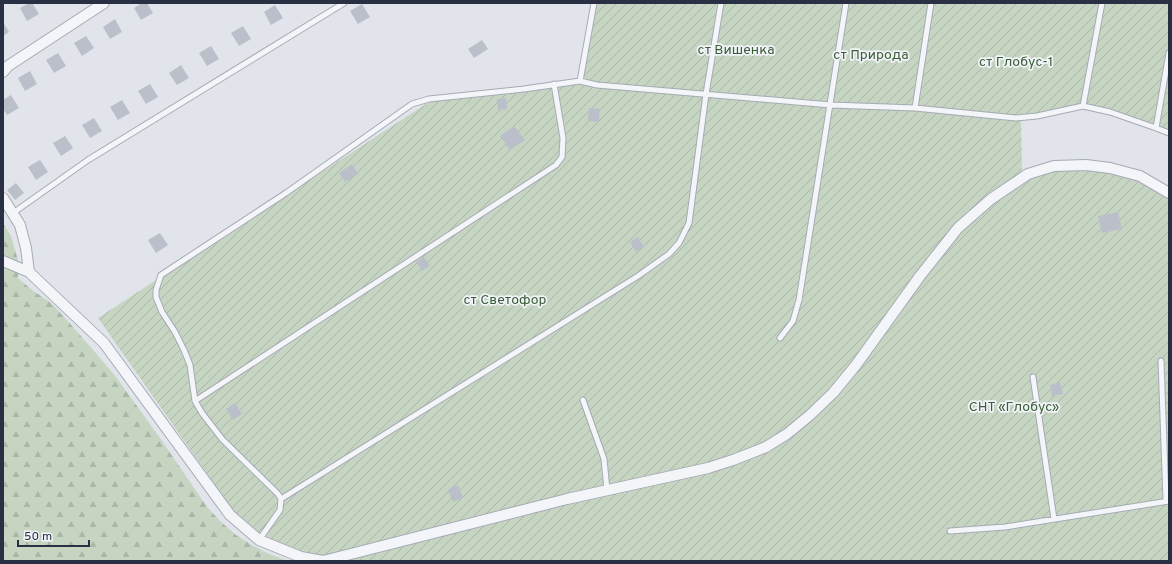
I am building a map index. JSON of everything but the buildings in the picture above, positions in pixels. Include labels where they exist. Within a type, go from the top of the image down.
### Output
[{"type":"street","points":[[3,72],[8,66],[104,3]]},
{"type":"street","points":[[3,261],[29,272],[104,343],[230,515],[259,540],[301,558],[323,561],[567,499],[708,468],[766,447],[787,434],[833,393],[856,365],[920,276],[958,228],[991,199],[1028,174],[1054,166],[1086,165],[1110,168],[1140,176],[1169,193]]},
{"type":"street","points":[[3,198],[20,225],[26,248],[29,272]]},
{"type":"lane","points":[[12,213],[88,160],[344,3]]},
{"type":"lane","points":[[580,81],[594,3]]},
{"type":"lane","points":[[281,499],[638,276],[669,254],[679,243],[690,223],[706,94],[721,3]]},
{"type":"lane","points":[[780,338],[792,321],[799,300],[846,3]]},
{"type":"lane","points":[[915,108],[931,3]]},
{"type":"lane","points":[[1083,106],[1102,3]]},
{"type":"lane","points":[[1156,128],[1169,53]]},
{"type":"lane","points":[[259,540],[280,510],[281,499],[278,494],[222,439],[202,413],[195,401],[190,365],[175,332],[162,312],[156,297],[156,290],[161,275],[286,193],[412,104],[436,98],[524,89],[580,81],[597,85],[831,105],[915,108],[1016,118],[1036,116],[1083,106],[1110,112],[1169,134]]},
{"type":"lane","points":[[195,401],[556,165],[562,157],[563,138],[554,84]]},
{"type":"lane","points":[[950,531],[1005,527],[1168,501],[1161,361]]},
{"type":"lane","points":[[1033,377],[1054,519]]},
{"type":"lane","points":[[583,400],[604,459],[607,490]]},
{"type":"green space","points":[[593,3],[1169,3],[1169,131],[1084,103],[1021,120],[1022,174],[1060,160],[1111,162],[1169,187],[1169,561],[328,561],[327,556],[288,553],[246,529],[98,318],[432,100],[578,82]]},
{"type":"green space","points":[[3,223],[11,236],[18,260],[18,278],[51,303],[116,377],[207,507],[236,535],[267,553],[288,561],[3,561]]},
{"type":"park label","name":"ст Вишенка","points":[[736,49]]},
{"type":"park label","name":"ст Природа","points":[[871,54]]},
{"type":"park label","name":"ст Глобус-1","points":[[1016,61]]},
{"type":"park label","name":"ст Светофор","points":[[505,299]]},
{"type":"park label","name":"СНТ «Глобус»","points":[[1014,406]]}]
